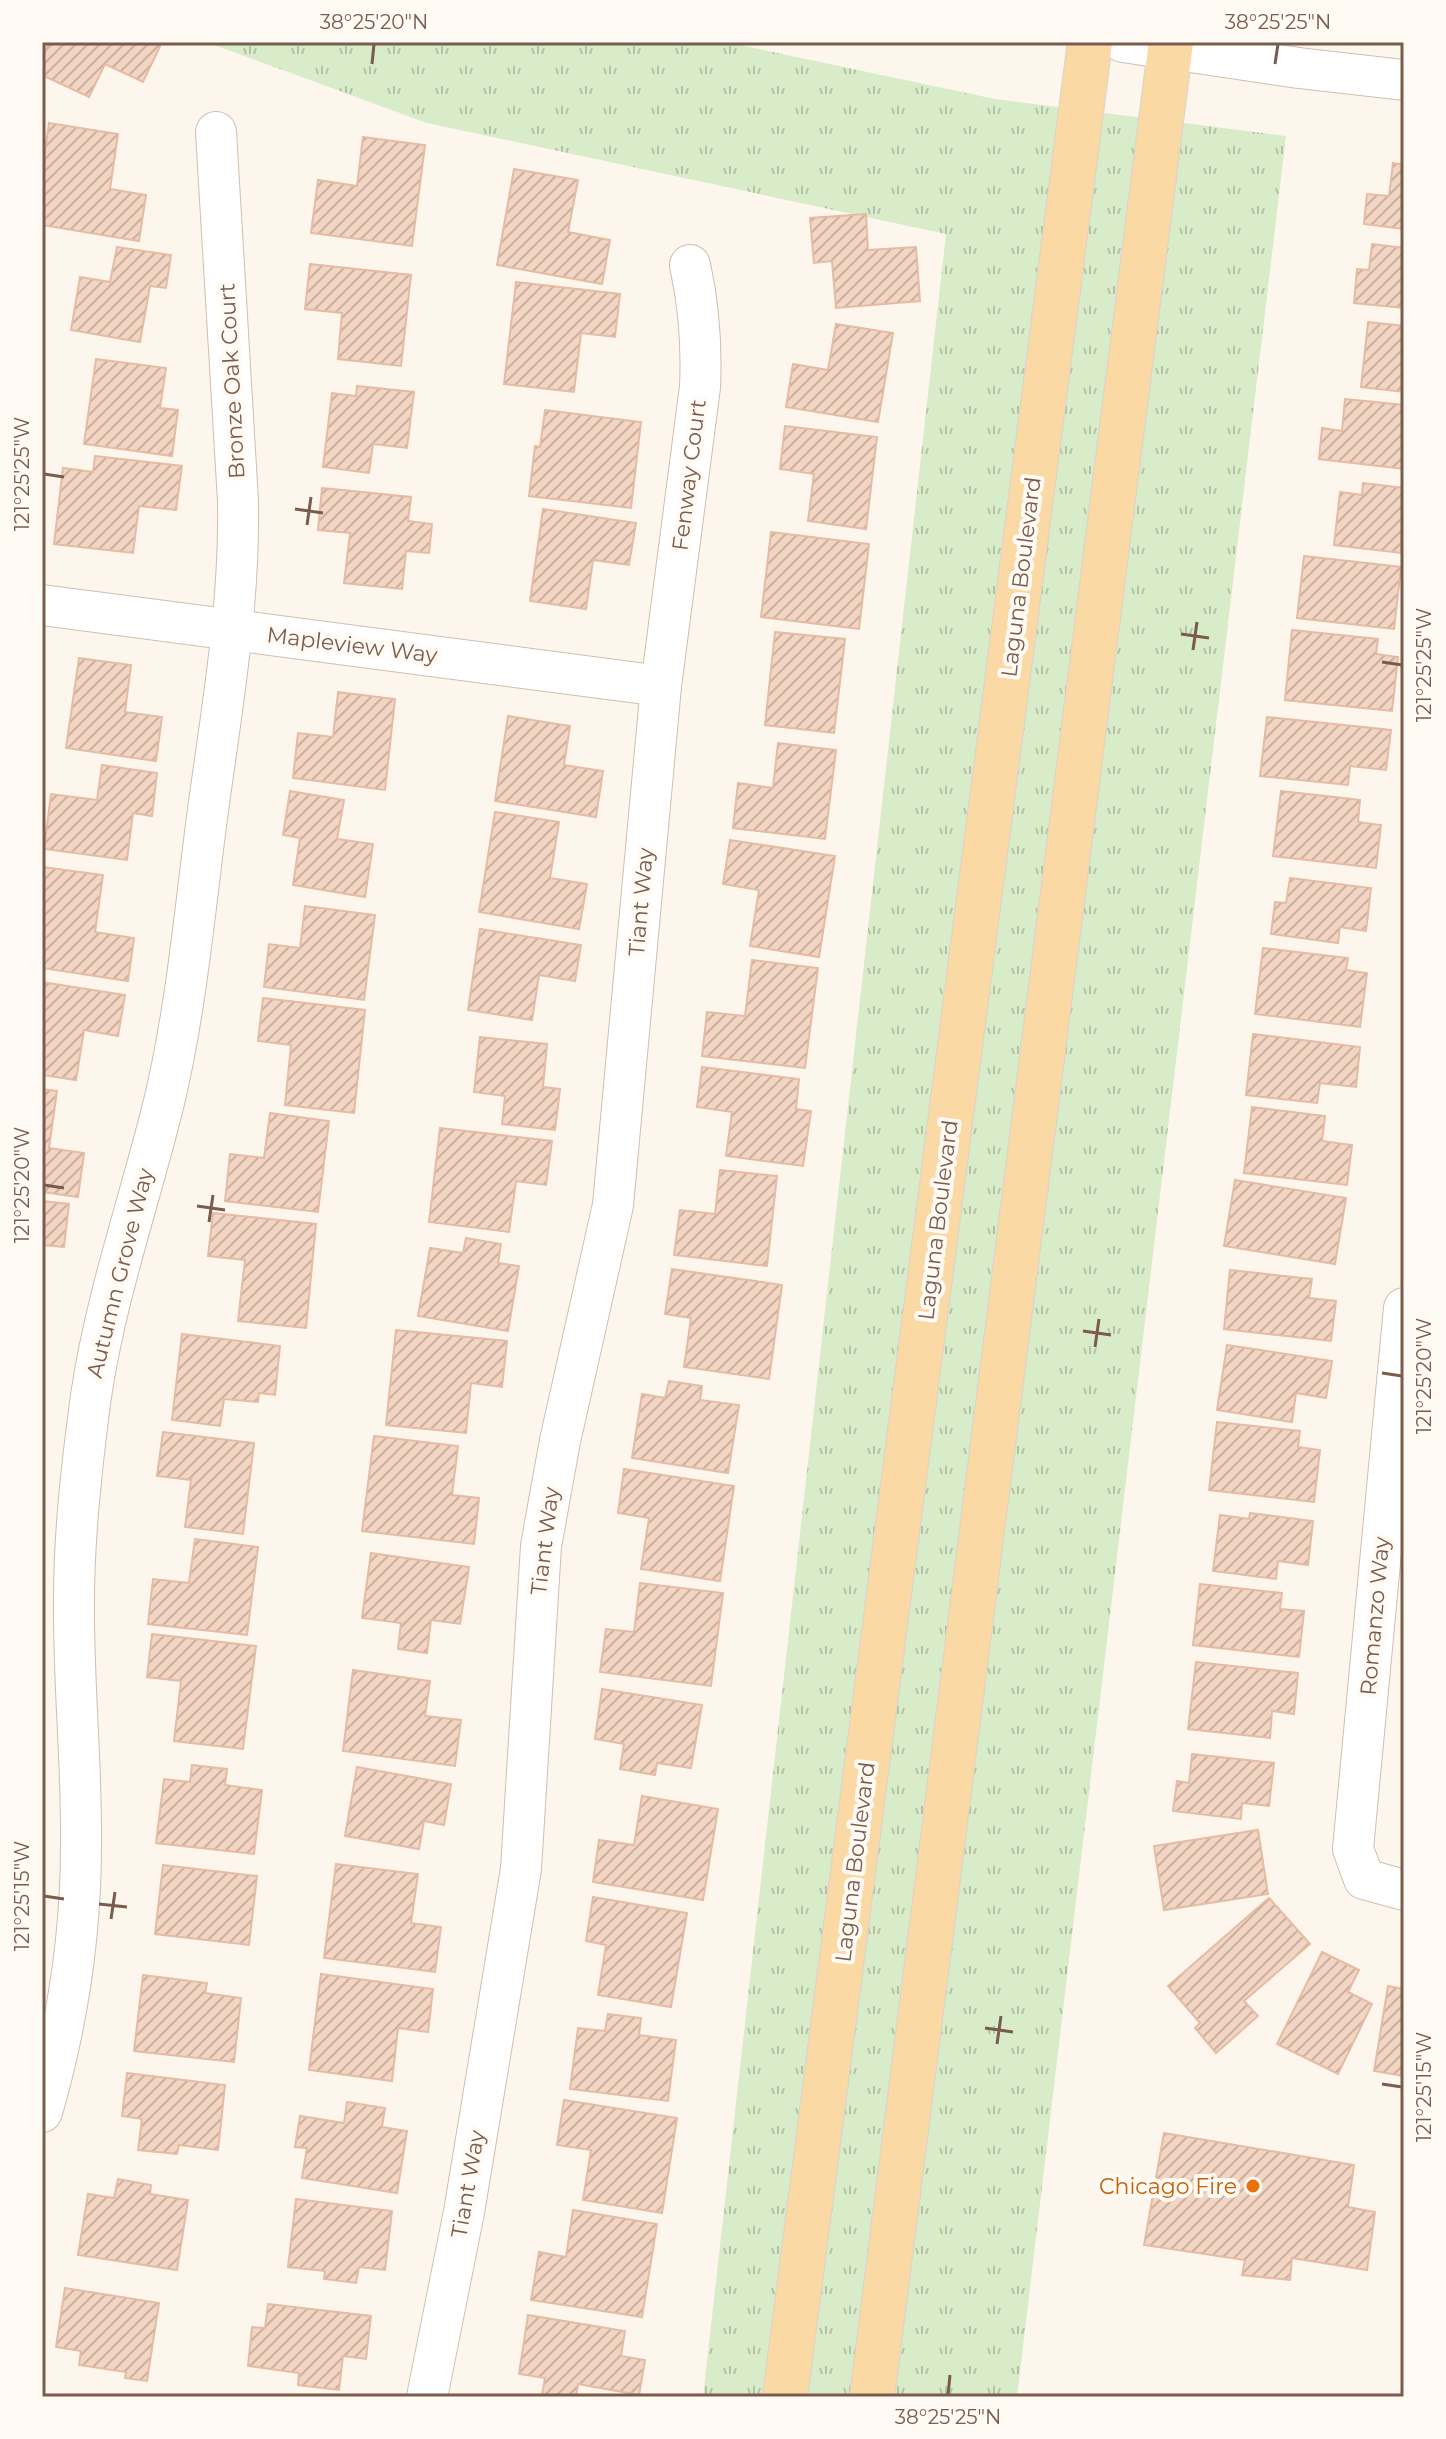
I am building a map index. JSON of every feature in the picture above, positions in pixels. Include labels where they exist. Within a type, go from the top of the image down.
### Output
[{"type":"main road","name":"Laguna Boulevard","points":[[785,2397],[1090,42]]},
{"type":"main road","points":[[872,2397],[1170,46]]},
{"type":"street","points":[[1123,42],[1404,80]]},
{"type":"street","name":"Bronze Oak Court","points":[[216,132],[238,501],[239,548],[232,629]]},
{"type":"street","name":"Fenway Court","points":[[661,686],[700,387],[702,345],[699,305],[690,265]]},
{"type":"street","name":"Mapleview Way","points":[[42,605],[661,686]]},
{"type":"street","name":"Autumn Grove Way","points":[[42,2112],[55,2067],[71,1975],[77,1912],[81,1850],[73,1596],[79,1494],[92,1392],[112,1292],[164,1100],[183,1004],[232,629]]},
{"type":"street","name":"Tiant Way","points":[[427,2397],[464,2212],[521,1869],[541,1546],[560,1441],[613,1205],[661,686]]},
{"type":"street","name":"Romanzo Way","points":[[1404,1308],[1353,1849],[1364,1879],[1404,1890]]},
{"type":"green space","points":[[206,42],[726,42],[995,99],[1286,136],[1017,2397],[703,2397],[946,234],[427,123]]},
{"type":"building","points":[[49,42],[162,42],[143,82],[105,64],[89,97],[42,75],[42,56]]},
{"type":"building","points":[[49,123],[118,134],[110,189],[146,195],[139,241],[42,225],[42,172]]},
{"type":"building","points":[[363,137],[425,145],[412,246],[311,233],[318,180],[357,186]]},
{"type":"building","points":[[1393,163],[1404,165],[1404,229],[1364,224],[1367,194],[1389,196]]},
{"type":"building","points":[[514,169],[578,180],[568,232],[610,240],[602,284],[497,265]]},
{"type":"building","points":[[866,214],[868,250],[916,247],[920,301],[836,308],[832,261],[814,263],[810,218]]},
{"type":"building","points":[[1372,244],[1404,248],[1404,308],[1354,303],[1357,269],[1369,270]]},
{"type":"building","points":[[117,247],[171,255],[166,288],[150,286],[140,342],[71,330],[80,277],[110,282]]},
{"type":"building","points":[[310,264],[411,275],[401,366],[338,359],[342,313],[305,309]]},
{"type":"building","points":[[516,282],[620,294],[615,337],[581,333],[574,392],[504,384]]},
{"type":"building","points":[[1368,322],[1404,326],[1404,392],[1361,387]]},
{"type":"building","points":[[836,324],[893,333],[878,422],[786,407],[793,364],[828,370]]},
{"type":"building","points":[[96,359],[166,368],[160,408],[178,410],[172,456],[84,444]]},
{"type":"building","points":[[357,386],[414,392],[407,448],[373,444],[369,473],[323,467],[332,393],[356,396]]},
{"type":"building","points":[[1345,399],[1404,405],[1404,469],[1319,459],[1322,428],[1342,431]]},
{"type":"building","points":[[545,410],[641,422],[631,508],[529,496],[535,446],[540,447]]},
{"type":"building","points":[[785,426],[877,437],[866,529],[808,521],[814,474],[780,469]]},
{"type":"building","points":[[95,456],[182,466],[176,510],[139,506],[133,553],[54,544],[63,468],[93,472]]},
{"type":"building","points":[[1363,483],[1404,488],[1401,553],[1334,545],[1340,492],[1362,495]]},
{"type":"building","points":[[322,488],[411,497],[408,521],[432,524],[429,553],[406,551],[402,589],[344,583],[350,533],[318,530]]},
{"type":"building","points":[[543,509],[636,523],[629,565],[593,560],[586,609],[530,601]]},
{"type":"building","points":[[771,532],[869,544],[859,629],[761,617]]},
{"type":"building","points":[[1304,556],[1401,567],[1394,629],[1297,618]]},
{"type":"building","points":[[1292,630],[1378,639],[1376,654],[1398,657],[1392,711],[1285,700]]},
{"type":"building","points":[[775,632],[845,639],[834,733],[765,725]]},
{"type":"building","points":[[79,658],[131,665],[125,712],[162,717],[156,761],[66,748]]},
{"type":"building","points":[[338,692],[395,699],[385,790],[293,778],[298,733],[333,737]]},
{"type":"building","points":[[508,716],[570,726],[564,765],[603,771],[596,817],[495,801]]},
{"type":"building","points":[[1267,717],[1391,730],[1386,770],[1350,766],[1348,785],[1260,776]]},
{"type":"building","points":[[778,743],[836,750],[825,839],[733,828],[738,783],[773,788]]},
{"type":"building","points":[[102,765],[157,773],[152,816],[133,813],[127,860],[44,849],[51,794],[97,800]]},
{"type":"building","points":[[290,791],[344,800],[337,839],[373,844],[365,897],[293,885],[300,838],[283,835]]},
{"type":"building","points":[[1281,791],[1360,800],[1358,822],[1381,825],[1376,868],[1273,856]]},
{"type":"building","points":[[495,812],[559,822],[550,878],[587,884],[579,929],[479,912]]},
{"type":"building","points":[[730,840],[835,856],[819,957],[750,946],[759,890],[723,884]]},
{"type":"building","points":[[43,867],[103,875],[95,932],[134,938],[128,981],[42,968]]},
{"type":"building","points":[[1290,878],[1371,888],[1366,931],[1340,927],[1338,943],[1271,934],[1275,902],[1286,903]]},
{"type":"building","points":[[305,906],[375,915],[364,1000],[264,987],[269,944],[300,948]]},
{"type":"building","points":[[480,929],[581,945],[575,981],[539,975],[532,1020],[468,1010]]},
{"type":"building","points":[[1263,948],[1348,958],[1346,970],[1367,973],[1360,1027],[1255,1014]]},
{"type":"building","points":[[752,960],[818,968],[805,1068],[702,1056],[707,1012],[745,1016]]},
{"type":"building","points":[[42,982],[125,995],[118,1036],[84,1030],[76,1080],[42,1075]]},
{"type":"building","points":[[263,998],[365,1010],[354,1113],[285,1105],[291,1045],[258,1041]]},
{"type":"building","points":[[1253,1034],[1360,1047],[1356,1087],[1320,1083],[1317,1103],[1246,1095]]},
{"type":"building","points":[[480,1037],[547,1044],[543,1087],[560,1089],[555,1130],[502,1124],[505,1096],[474,1092]]},
{"type":"building","points":[[702,1067],[799,1079],[796,1109],[811,1111],[803,1166],[726,1156],[732,1112],[697,1107]]},
{"type":"building","points":[[42,1089],[57,1091],[49,1148],[84,1153],[78,1197],[42,1192]]},
{"type":"building","points":[[1252,1107],[1325,1116],[1322,1141],[1352,1145],[1347,1185],[1244,1173]]},
{"type":"building","points":[[270,1113],[329,1121],[318,1212],[225,1201],[230,1154],[264,1158]]},
{"type":"building","points":[[440,1128],[552,1141],[546,1185],[516,1181],[509,1232],[429,1222]]},
{"type":"building","points":[[720,1170],[777,1176],[767,1266],[674,1255],[680,1210],[715,1214]]},
{"type":"building","points":[[1235,1180],[1346,1198],[1335,1264],[1224,1246]]},
{"type":"building","points":[[42,1201],[69,1204],[64,1247],[42,1245]]},
{"type":"building","points":[[213,1213],[316,1224],[306,1328],[238,1321],[245,1260],[208,1256]]},
{"type":"building","points":[[466,1238],[501,1244],[498,1263],[519,1266],[508,1331],[418,1316],[430,1248],[463,1253]]},
{"type":"building","points":[[672,1269],[782,1285],[769,1379],[684,1367],[691,1318],[665,1314]]},
{"type":"building","points":[[1230,1270],[1312,1279],[1309,1298],[1336,1301],[1331,1341],[1224,1329]]},
{"type":"building","points":[[396,1330],[507,1341],[502,1387],[471,1383],[466,1433],[386,1425]]},
{"type":"building","points":[[182,1334],[280,1346],[275,1395],[259,1393],[258,1402],[224,1399],[220,1426],[172,1420]]},
{"type":"building","points":[[1227,1345],[1332,1361],[1326,1398],[1296,1393],[1292,1422],[1217,1410]]},
{"type":"building","points":[[669,1381],[702,1386],[700,1400],[739,1405],[728,1473],[632,1458],[642,1394],[665,1398]]},
{"type":"building","points":[[1217,1422],[1300,1431],[1298,1447],[1320,1450],[1314,1502],[1209,1490]]},
{"type":"building","points":[[163,1432],[254,1443],[243,1534],[185,1527],[191,1480],[157,1476]]},
{"type":"building","points":[[374,1436],[458,1446],[452,1495],[479,1498],[474,1544],[362,1531]]},
{"type":"building","points":[[624,1469],[734,1486],[720,1581],[641,1569],[649,1518],[618,1513]]},
{"type":"building","points":[[1250,1513],[1313,1521],[1308,1565],[1278,1561],[1276,1579],[1213,1571],[1220,1515],[1249,1519]]},
{"type":"building","points":[[195,1539],[258,1547],[247,1635],[148,1624],[153,1579],[189,1583]]},
{"type":"building","points":[[371,1553],[469,1567],[460,1624],[431,1620],[427,1653],[398,1649],[401,1623],[362,1618]]},
{"type":"building","points":[[640,1583],[723,1593],[711,1686],[600,1672],[606,1629],[634,1632]]},
{"type":"building","points":[[1200,1584],[1282,1593],[1280,1609],[1304,1611],[1299,1657],[1193,1645]]},
{"type":"building","points":[[152,1634],[256,1646],[243,1749],[174,1741],[181,1681],[147,1677]]},
{"type":"building","points":[[1196,1662],[1298,1673],[1294,1714],[1272,1711],[1270,1738],[1188,1729]]},
{"type":"building","points":[[353,1670],[430,1681],[425,1716],[461,1720],[455,1766],[343,1751]]},
{"type":"building","points":[[602,1689],[702,1705],[691,1768],[657,1763],[655,1775],[620,1769],[624,1744],[595,1739]]},
{"type":"building","points":[[1192,1754],[1274,1763],[1269,1806],[1242,1803],[1241,1819],[1173,1811],[1177,1781],[1189,1783]]},
{"type":"building","points":[[192,1765],[227,1769],[225,1785],[262,1790],[254,1854],[156,1843],[164,1779],[190,1782]]},
{"type":"building","points":[[357,1767],[451,1784],[444,1825],[424,1821],[419,1849],[345,1836]]},
{"type":"building","points":[[642,1796],[718,1809],[703,1900],[593,1882],[599,1840],[634,1845]]},
{"type":"building","points":[[1258,1830],[1268,1894],[1164,1910],[1154,1846]]},
{"type":"building","points":[[336,1864],[418,1874],[411,1923],[441,1927],[435,1972],[324,1958]]},
{"type":"building","points":[[163,1865],[257,1876],[249,1945],[155,1934]]},
{"type":"building","points":[[593,1897],[687,1913],[671,2007],[598,1995],[606,1945],[586,1941]]},
{"type":"building","points":[[1269,1898],[1310,1944],[1244,2001],[1258,2016],[1216,2053],[1195,2028],[1200,2023],[1168,1986]]},
{"type":"building","points":[[1322,1952],[1359,1970],[1348,1992],[1372,2004],[1338,2074],[1277,2044]]},
{"type":"building","points":[[321,1974],[433,1989],[428,2032],[398,2028],[392,2081],[309,2070]]},
{"type":"building","points":[[143,1975],[207,1983],[205,1993],[241,1998],[234,2062],[134,2051]]},
{"type":"building","points":[[1388,1986],[1404,1989],[1404,2076],[1374,2071]]},
{"type":"building","points":[[608,2014],[641,2018],[639,2035],[676,2040],[668,2101],[570,2089],[578,2028],[605,2031]]},
{"type":"building","points":[[127,2073],[225,2085],[218,2150],[179,2145],[177,2154],[138,2150],[142,2119],[122,2116]]},
{"type":"building","points":[[564,2100],[677,2118],[662,2213],[583,2200],[591,2150],[557,2145]]},
{"type":"building","points":[[347,2102],[385,2108],[382,2127],[407,2131],[397,2193],[302,2178],[307,2148],[295,2147],[300,2116],[344,2123]]},
{"type":"building","name":"Chicago Fire","points":[[1164,2133],[1354,2165],[1348,2207],[1375,2212],[1367,2270],[1292,2258],[1290,2280],[1242,2275],[1245,2260],[1144,2245]]},
{"type":"building","points":[[118,2179],[151,2185],[150,2194],[188,2200],[177,2270],[78,2255],[88,2194],[114,2198]]},
{"type":"building","points":[[296,2199],[392,2211],[385,2270],[359,2267],[356,2283],[324,2279],[325,2271],[288,2267]]},
{"type":"building","points":[[573,2210],[657,2224],[642,2317],[531,2300],[539,2252],[566,2257]]},
{"type":"building","points":[[65,2288],[159,2303],[147,2381],[125,2378],[126,2372],[79,2365],[81,2351],[56,2347]]},
{"type":"building","points":[[268,2304],[371,2316],[366,2359],[343,2356],[339,2390],[298,2385],[299,2373],[248,2366],[252,2327],[265,2328]]},
{"type":"building","points":[[528,2315],[625,2331],[621,2356],[645,2360],[639,2395],[578,2384],[576,2397],[542,2395],[545,2378],[519,2374]]},
{"type":"place","name":"Chicago Fire","points":[[1253,2186]]}]
